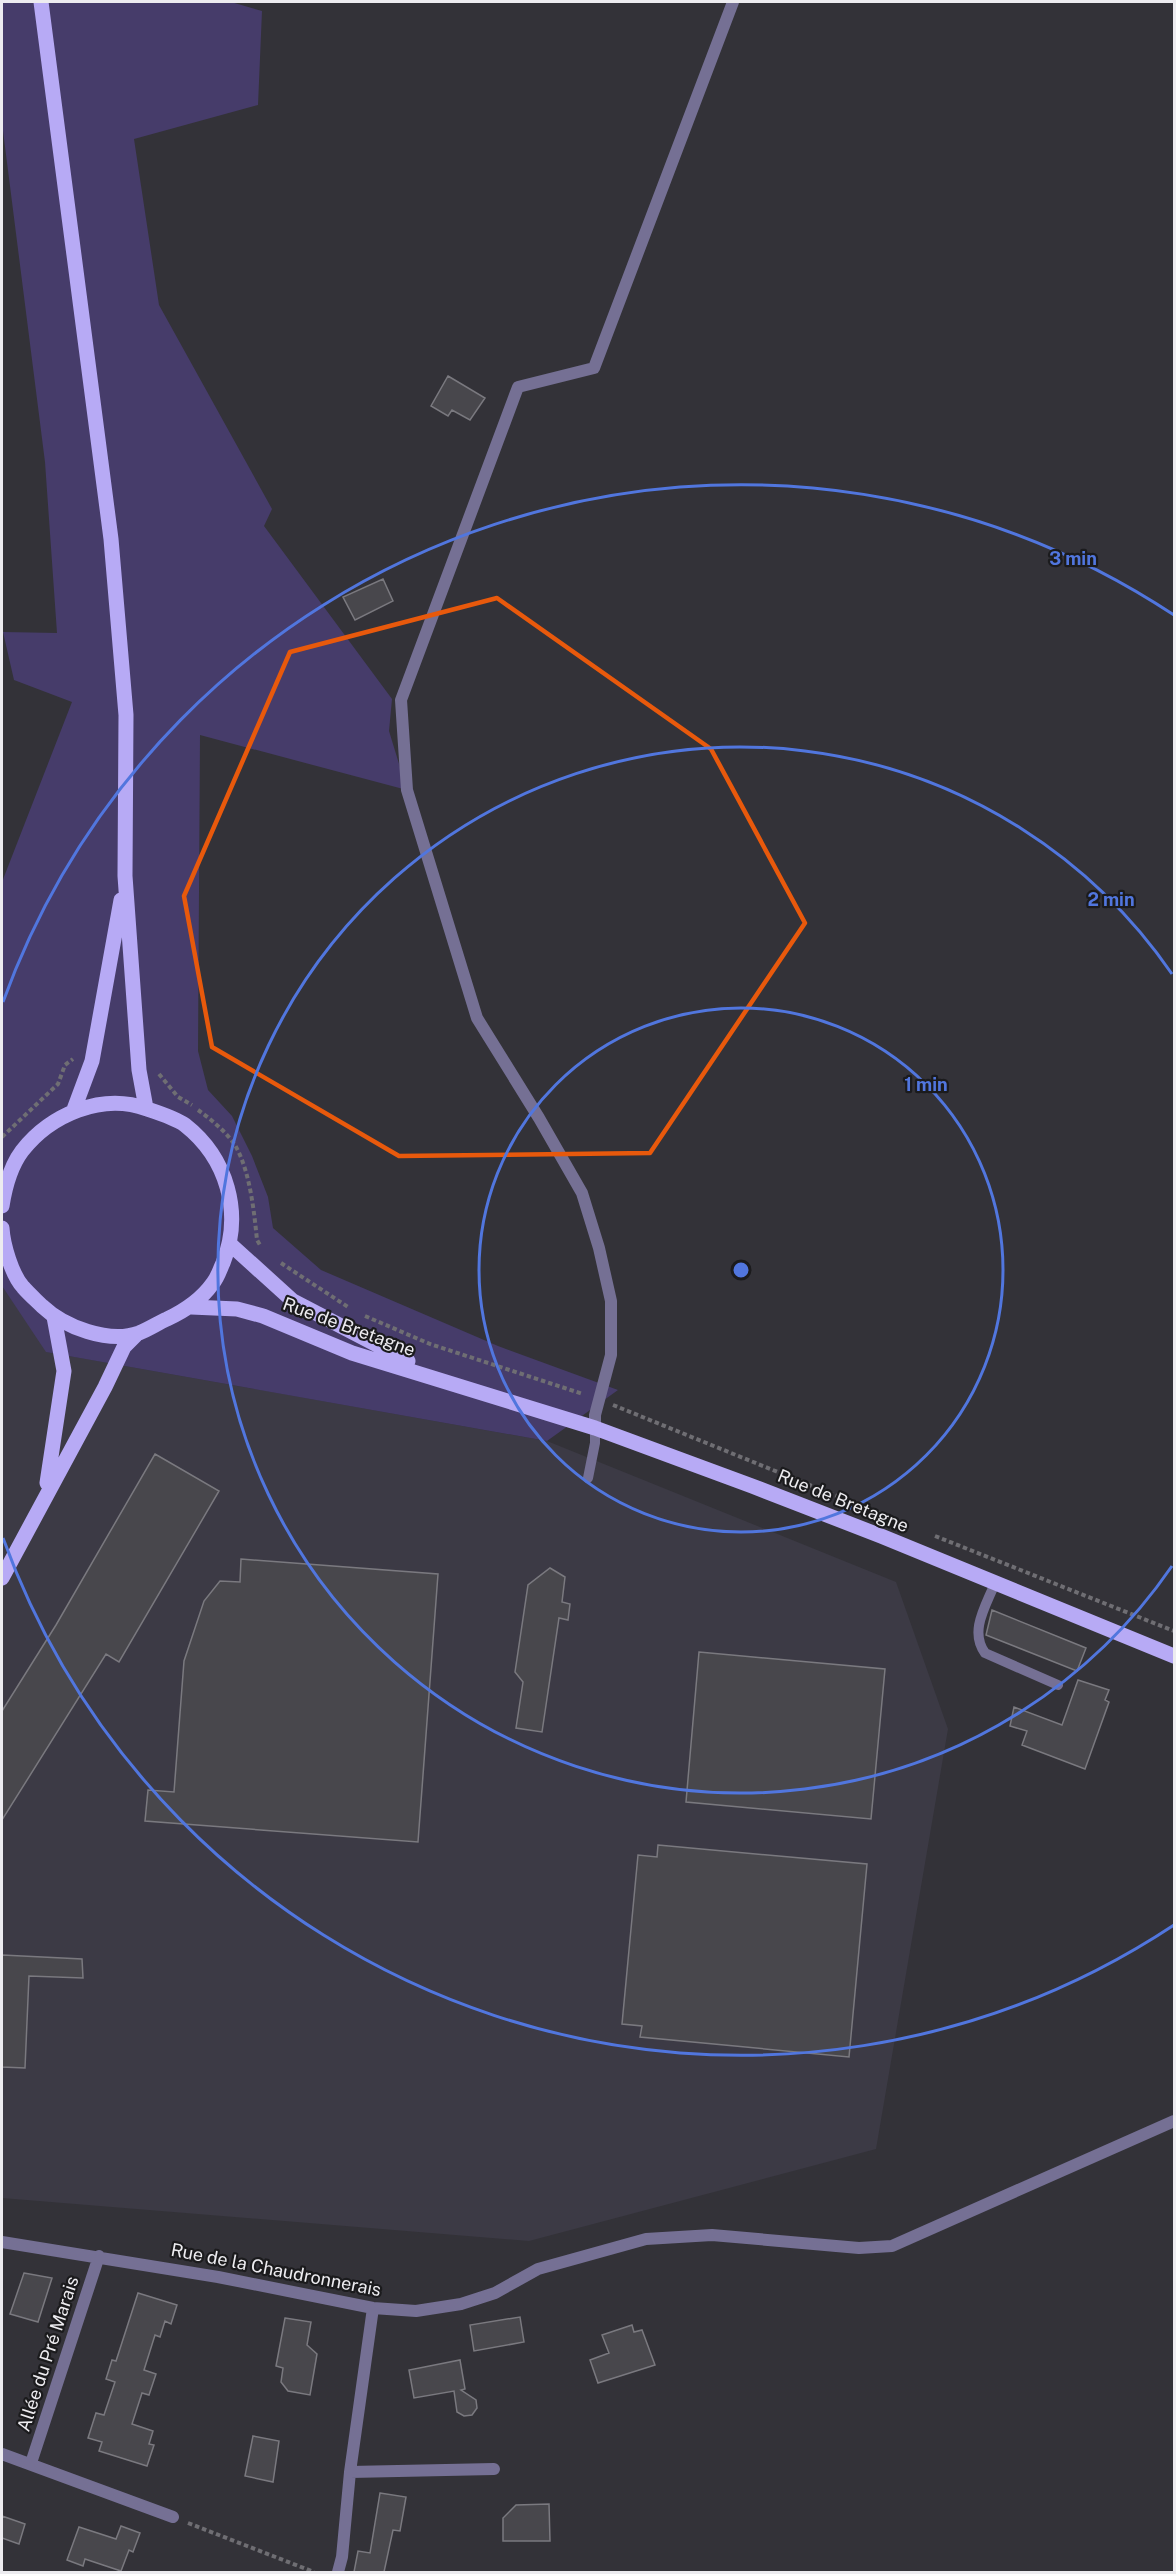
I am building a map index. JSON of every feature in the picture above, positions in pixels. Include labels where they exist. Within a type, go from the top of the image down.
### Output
[{"type":"main road","points":[[41,2],[111,539],[126,715],[125,876],[139,1070],[146,1108]]},
{"type":"main road","points":[[73,1112],[92,1061],[125,876]]},
{"type":"main road","points":[[2,1206],[6,1181],[22,1152],[45,1128],[73,1112],[99,1104],[126,1104],[146,1108],[183,1124],[208,1148],[225,1177],[233,1210],[230,1244],[214,1282],[191,1307],[137,1334],[124,1347],[105,1387],[45,1494],[2,1578]]},
{"type":"main road","points":[[2,1228],[3,1244],[21,1286],[54,1317],[80,1329],[108,1335],[137,1334]]},
{"type":"main road","name":"Rue de Bretagne","points":[[230,1244],[293,1301],[393,1355],[491,1395]]},
{"type":"main road","name":"Rue de Bretagne","points":[[191,1307],[237,1309],[263,1316],[352,1353],[595,1428],[752,1486],[1174,1656]]},
{"type":"main road","points":[[45,1494],[64,1371],[54,1317]]},
{"type":"street","points":[[595,1428],[595,1415],[611,1355],[611,1312],[599,1248],[582,1193],[477,1018],[407,790],[401,700],[518,387],[594,368],[733,2]]},
{"type":"street","name":"Rue de la Chaudronnerais","points":[[2,2242],[99,2256],[373,2308],[416,2310],[461,2304],[495,2293],[538,2269],[646,2239],[712,2235],[859,2248],[892,2246],[1174,2121]]},
{"type":"street","name":"Allée du Pré Marais","points":[[31,2463],[99,2256]]},
{"type":"street","points":[[338,2572],[342,2557],[350,2472],[368,2359],[373,2308]]},
{"type":"street","points":[[2,2454],[174,2517]]},
{"type":"street","points":[[350,2472],[494,2469]]},
{"type":"lane","points":[[588,1478],[595,1443],[595,1428]]},
{"type":"lane","points":[[995,1583],[978,1627],[978,1644],[985,1653],[1058,1685]]},
{"type":"path","points":[[2,1137],[58,1084],[65,1065],[75,1057],[92,1061]]},
{"type":"path","points":[[139,1070],[160,1074],[178,1097],[210,1118],[235,1145],[247,1179],[257,1240],[266,1253]]},
{"type":"path","points":[[274,1259],[350,1308]]},
{"type":"path","points":[[358,1313],[460,1355],[600,1400],[882,1514]]},
{"type":"path","points":[[926,1532],[1174,1631]]},
{"type":"path","points":[[174,2517],[314,2572]]},
{"type":"highlighted area","points":[[497,598],[711,749],[805,923],[650,1153],[399,1156],[212,1047],[184,896],[290,652]]},
{"type":"shaded area","points":[[2,2],[231,2],[262,11],[258,105],[134,139],[159,305],[272,509],[264,526],[392,699],[389,731],[407,790],[200,735],[198,1051],[208,1090],[232,1116],[252,1156],[268,1197],[273,1228],[321,1270],[498,1346],[618,1390],[547,1441],[46,1352],[2,1286],[2,882],[72,702],[14,680],[3,632],[57,633],[45,462],[2,123]]},
{"type":"shaded area","points":[[2,1286],[47,1352],[547,1441],[896,1582],[948,1729],[876,2149],[529,2241],[2,2198]]},
{"type":"building","points":[[448,376],[485,398],[470,420],[452,410],[448,416],[431,406]]},
{"type":"building","points":[[383,579],[393,601],[355,620],[343,597]]},
{"type":"building","points":[[155,1454],[219,1491],[119,1662],[106,1654],[2,1820],[2,1711],[56,1625]]},
{"type":"building","points":[[241,1559],[438,1574],[418,1842],[145,1821],[148,1790],[174,1792],[184,1661],[204,1601],[220,1581],[240,1582]]},
{"type":"building","points":[[550,1568],[565,1577],[562,1602],[570,1604],[568,1620],[559,1618],[542,1732],[516,1728],[523,1682],[515,1672],[528,1585]]},
{"type":"building","points":[[992,1610],[1086,1648],[1077,1671],[986,1635]]},
{"type":"building","points":[[699,1652],[885,1669],[871,1819],[686,1802]]},
{"type":"building","points":[[1078,1680],[1109,1690],[1105,1700],[1109,1702],[1085,1769],[1022,1745],[1027,1731],[1010,1726],[1014,1707],[1062,1725]]},
{"type":"building","points":[[658,1845],[867,1864],[849,2057],[640,2037],[642,2026],[622,2024],[638,1855],[657,1857]]},
{"type":"building","points":[[2,1955],[82,1959],[83,1978],[29,1976],[25,2068],[2,2067]]},
{"type":"building","points":[[24,2273],[52,2278],[38,2322],[10,2314]]},
{"type":"building","points":[[138,2293],[177,2305],[171,2324],[165,2321],[160,2337],[155,2335],[144,2370],[156,2374],[149,2395],[142,2393],[132,2424],[153,2431],[149,2444],[154,2445],[147,2466],[99,2451],[102,2442],[88,2438],[96,2413],[104,2415],[115,2382],[106,2379],[112,2360],[116,2361]]},
{"type":"building","points":[[520,2317],[524,2342],[474,2351],[470,2325]]},
{"type":"building","points":[[285,2318],[311,2322],[307,2345],[317,2354],[310,2395],[288,2391],[281,2382],[283,2368],[276,2366]]},
{"type":"building","points":[[632,2325],[634,2332],[642,2330],[655,2365],[598,2383],[590,2360],[609,2353],[602,2335]]},
{"type":"building","points":[[460,2360],[465,2389],[461,2390],[476,2400],[477,2408],[472,2415],[464,2416],[457,2412],[454,2391],[414,2398],[409,2370]]},
{"type":"building","points":[[253,2436],[279,2441],[273,2482],[245,2476]]},
{"type":"building","points":[[380,2493],[406,2497],[400,2531],[393,2530],[384,2572],[354,2572],[358,2551],[370,2553]]},
{"type":"building","points":[[549,2504],[550,2541],[503,2541],[503,2518],[516,2505]]},
{"type":"building","points":[[2,2516],[25,2524],[19,2544],[2,2538]]},
{"type":"building","points":[[121,2526],[140,2533],[133,2552],[129,2550],[121,2571],[85,2559],[83,2566],[67,2560],[79,2527],[116,2539]]}]
